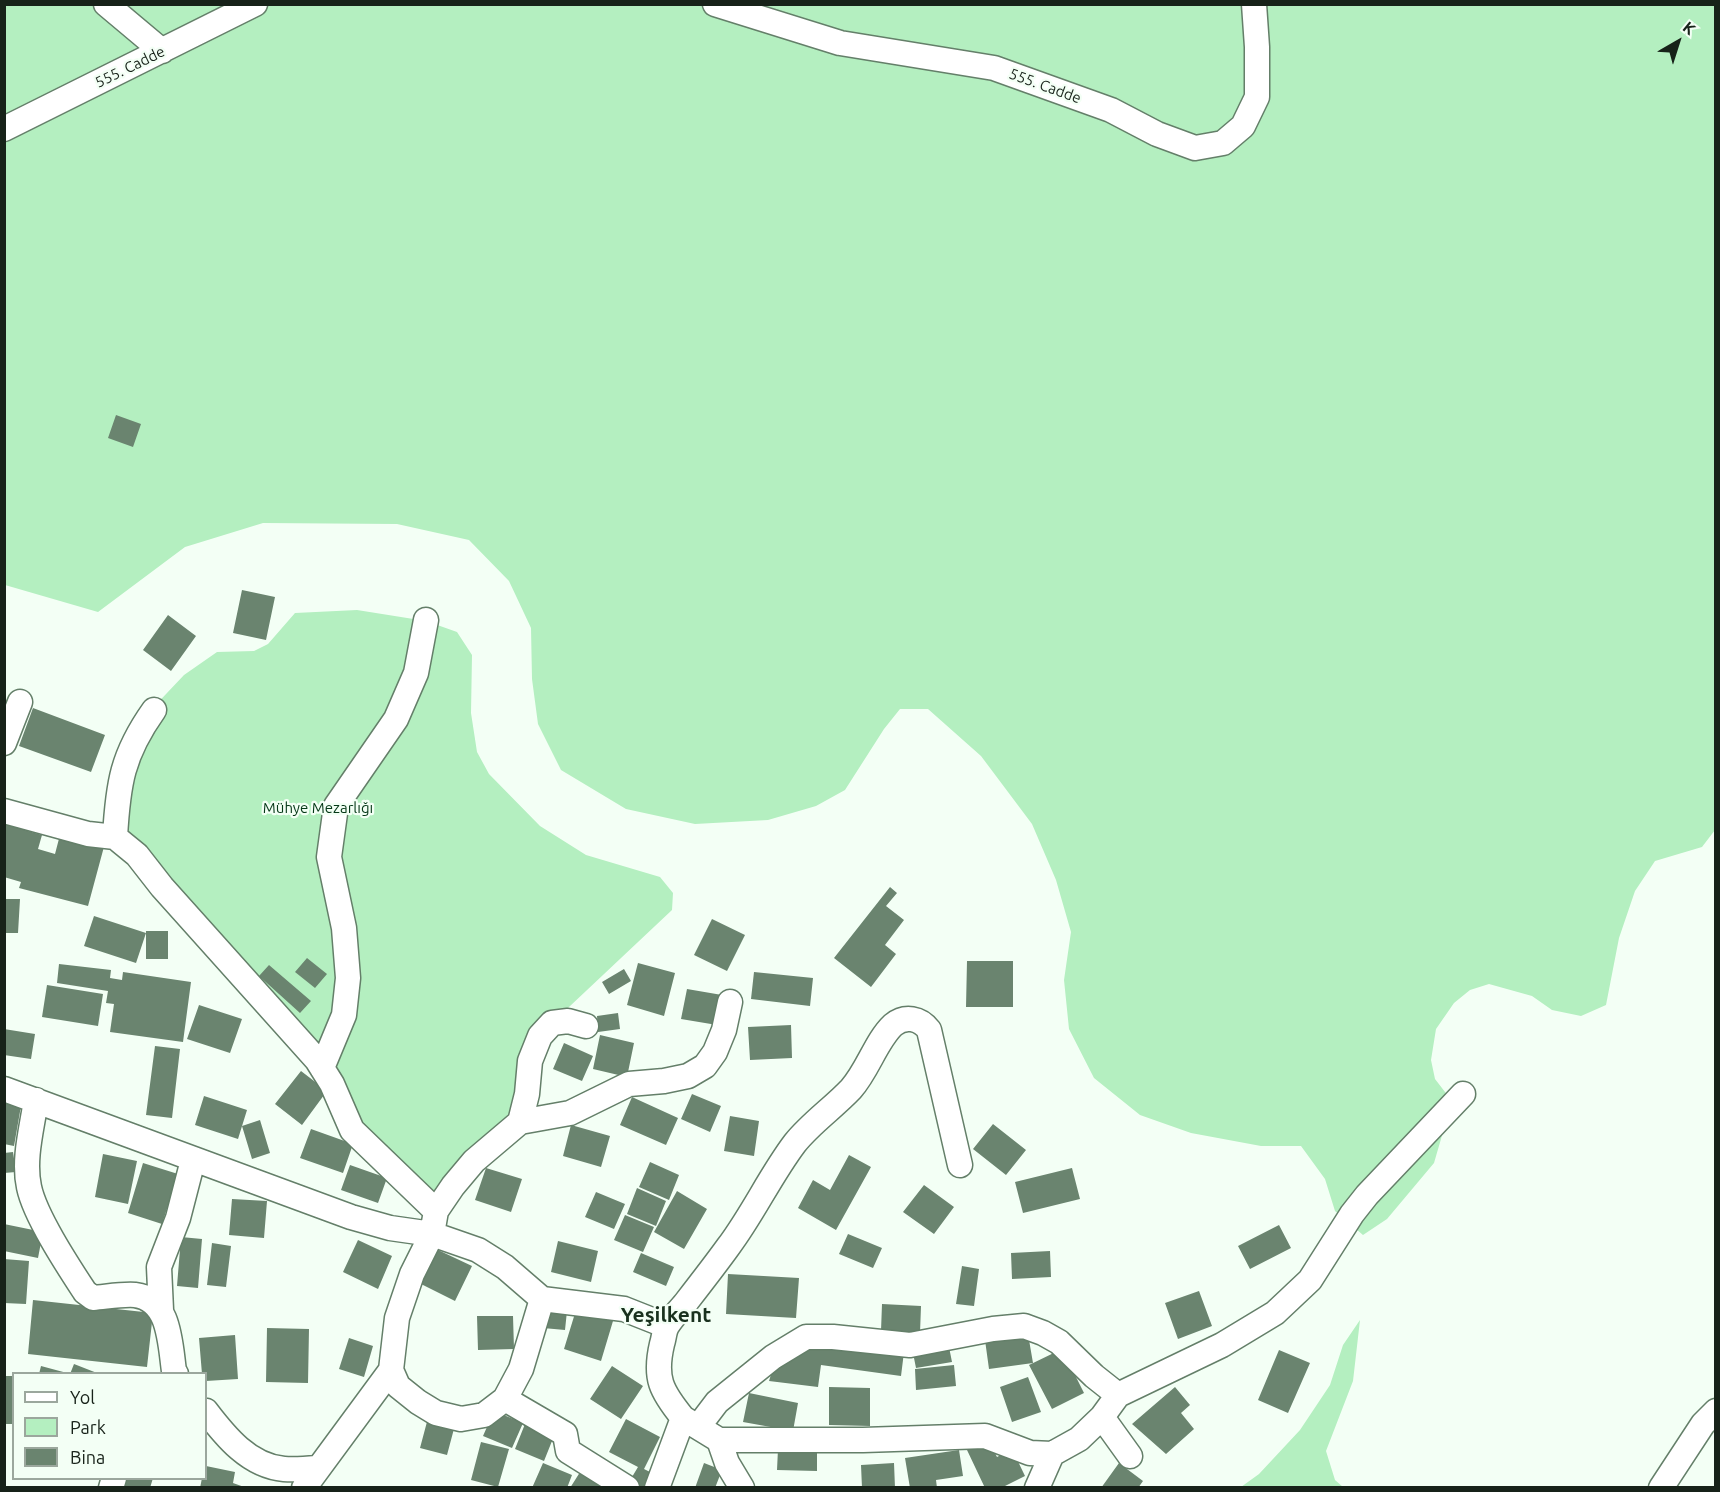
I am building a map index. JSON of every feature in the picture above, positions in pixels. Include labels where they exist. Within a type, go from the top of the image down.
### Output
[{"type":"street","points":[[106,4],[162,51]]},
{"type":"street","name":"555. Cadde","points":[[4,129],[255,4]]},
{"type":"street","name":"555. Cadde","points":[[715,4],[840,43],[994,68],[1111,110],[1157,134],[1195,148],[1223,143],[1243,126],[1257,97],[1254,4]]},
{"type":"street","points":[[322,1068],[344,1016],[348,978],[344,928],[329,857],[336,806],[396,719],[416,673],[426,620]]},
{"type":"street","points":[[4,743],[20,702]]},
{"type":"street","points":[[115,837],[118,790],[122,772],[135,739],[154,710]]},
{"type":"street","points":[[4,811],[88,834],[115,837],[137,855],[162,887],[317,1060],[332,1084],[352,1130],[434,1223],[505,1268],[542,1299],[624,1309],[667,1326]]},
{"type":"street","points":[[207,1412],[225,1436],[253,1459],[311,1478],[391,1370],[397,1318],[412,1274],[453,1186],[474,1161],[520,1122],[570,1113],[630,1084],[688,1076],[705,1066],[715,1052],[724,1030],[730,1002]]},
{"type":"street","points":[[960,1165],[929,1030],[914,1019],[898,1021],[885,1036],[865,1072],[850,1091],[796,1142],[767,1182],[731,1244],[667,1326],[658,1360],[659,1382],[669,1401],[690,1422],[718,1440],[852,1440],[985,1436],[1030,1453],[1052,1454],[1079,1439],[1102,1417],[1118,1395],[1222,1345],[1275,1313],[1310,1280],[1352,1214],[1367,1195],[1463,1094]]},
{"type":"street","points":[[520,1122],[527,1094],[530,1061],[540,1036],[552,1023],[568,1021],[586,1026]]},
{"type":"street","points":[[4,1089],[351,1217],[390,1228],[434,1223]]},
{"type":"street","points":[[36,1100],[27,1159],[29,1188],[40,1216],[69,1268],[85,1292],[93,1298],[135,1295],[151,1299],[161,1310]]},
{"type":"street","points":[[174,1372],[167,1327],[161,1310],[159,1267],[177,1218],[193,1160]]},
{"type":"street","points":[[391,1370],[398,1386],[417,1402],[436,1413],[461,1419],[484,1415],[505,1399],[521,1369],[542,1299]]},
{"type":"street","points":[[657,1488],[690,1422],[773,1357],[806,1337],[833,1337],[910,1345],[993,1329],[1024,1326],[1059,1342],[1094,1376],[1118,1395]]},
{"type":"street","points":[[505,1399],[565,1434],[568,1451],[627,1488]]},
{"type":"street","points":[[1661,1488],[1703,1424],[1716,1411]]},
{"type":"street","points":[[1102,1417],[1130,1456]]},
{"type":"street","points":[[718,1440],[727,1463],[742,1488]]},
{"type":"street","points":[[1037,1488],[1052,1454]]},
{"type":"green space","points":[[4,5],[1715,5],[1715,830],[1702,847],[1655,861],[1635,891],[1619,938],[1606,1005],[1581,1016],[1552,1010],[1532,996],[1489,984],[1470,990],[1454,1003],[1436,1029],[1431,1060],[1435,1079],[1452,1101],[1434,1163],[1387,1219],[1363,1235],[1335,1211],[1325,1179],[1301,1146],[1261,1146],[1191,1133],[1140,1115],[1094,1078],[1069,1029],[1064,980],[1071,932],[1056,880],[1032,824],[981,756],[928,709],[900,709],[884,729],[845,790],[816,806],[768,820],[695,824],[626,809],[561,770],[538,724],[532,679],[531,628],[509,581],[469,540],[397,524],[263,523],[185,547],[98,612],[5,585]]},
{"type":"green space","name":"Mühye Mezarlığı","points":[[357,610],[426,621],[457,632],[472,655],[471,713],[477,752],[489,774],[540,826],[586,855],[660,877],[673,893],[672,910],[552,1023],[527,1094],[436,1211],[352,1130],[332,1084],[112,816],[149,712],[184,675],[217,652],[254,651],[268,644],[295,613]]},
{"type":"green space","points":[[1360,1320],[1353,1381],[1326,1451],[1335,1480],[1343,1487],[1241,1487],[1259,1474],[1300,1430],[1330,1385],[1343,1345]]},
{"type":"building","points":[[116,415],[141,424],[133,447],[108,438]]},
{"type":"building","points":[[242,590],[275,597],[266,640],[233,633]]},
{"type":"building","points":[[168,615],[196,636],[171,671],[143,650]]},
{"type":"building","points":[[33,708],[105,735],[91,772],[19,746]]},
{"type":"building","points":[[4,824],[42,835],[38,849],[55,854],[61,831],[105,843],[88,906],[19,888],[21,882],[4,877]]},
{"type":"building","points":[[890,887],[897,893],[886,906],[904,920],[885,945],[896,954],[871,987],[834,958]]},
{"type":"building","points":[[4,899],[20,899],[18,933],[4,933]]},
{"type":"building","points":[[94,916],[146,933],[136,963],[84,946]]},
{"type":"building","points":[[712,919],[745,935],[727,971],[694,955]]},
{"type":"building","points":[[146,931],[168,931],[168,959],[146,959]]},
{"type":"building","points":[[307,958],[327,974],[315,988],[295,972]]},
{"type":"building","points":[[967,961],[1013,961],[1013,1007],[966,1007]]},
{"type":"building","points":[[638,963],[675,973],[664,1016],[627,1005]]},
{"type":"building","points":[[59,964],[111,970],[110,978],[122,980],[123,972],[191,982],[183,1042],[110,1032],[114,1004],[106,1003],[108,991],[57,983]]},
{"type":"building","points":[[269,965],[311,1001],[300,1013],[259,976]]},
{"type":"building","points":[[624,969],[631,981],[609,994],[602,982]]},
{"type":"building","points":[[754,972],[813,978],[810,1006],[751,999]]},
{"type":"building","points":[[47,985],[103,994],[98,1026],[42,1017]]},
{"type":"building","points":[[687,989],[722,995],[717,1025],[681,1019]]},
{"type":"building","points":[[199,1005],[242,1019],[230,1053],[187,1039]]},
{"type":"building","points":[[618,1013],[620,1029],[598,1032],[597,1016]]},
{"type":"building","points":[[791,1025],[792,1058],[750,1060],[748,1027]]},
{"type":"building","points":[[4,1029],[35,1034],[31,1059],[4,1055]]},
{"type":"building","points":[[600,1035],[634,1043],[627,1077],[593,1069]]},
{"type":"building","points":[[564,1043],[593,1056],[582,1081],[553,1069]]},
{"type":"building","points":[[155,1046],[180,1049],[172,1118],[146,1115]]},
{"type":"building","points":[[301,1071],[327,1091],[302,1125],[275,1104]]},
{"type":"building","points":[[692,1094],[721,1106],[710,1132],[681,1119]]},
{"type":"building","points":[[204,1096],[247,1110],[238,1139],[195,1125]]},
{"type":"building","points":[[632,1097],[678,1118],[666,1145],[620,1125]]},
{"type":"building","points":[[4,1103],[21,1106],[14,1146],[4,1144]]},
{"type":"building","points":[[730,1116],[759,1121],[754,1156],[724,1151]]},
{"type":"building","points":[[260,1120],[270,1153],[252,1159],[242,1126]]},
{"type":"building","points":[[993,1124],[1026,1150],[1006,1175],[973,1149]]},
{"type":"building","points":[[571,1125],[610,1136],[601,1167],[563,1156]]},
{"type":"building","points":[[311,1129],[353,1144],[343,1173],[300,1158]]},
{"type":"building","points":[[13,1152],[16,1172],[4,1173],[4,1153]]},
{"type":"building","points":[[103,1154],[137,1161],[128,1204],[95,1197]]},
{"type":"building","points":[[849,1155],[871,1167],[836,1230],[798,1208],[813,1180],[830,1190]]},
{"type":"building","points":[[650,1162],[679,1175],[669,1200],[639,1187]]},
{"type":"building","points":[[143,1163],[178,1174],[162,1224],[128,1213]]},
{"type":"building","points":[[350,1165],[387,1178],[378,1203],[341,1190]]},
{"type":"building","points":[[486,1168],[522,1179],[511,1212],[475,1200]]},
{"type":"building","points":[[1072,1168],[1080,1199],[1023,1213],[1015,1182]]},
{"type":"building","points":[[924,1185],[954,1207],[934,1234],[903,1212]]},
{"type":"building","points":[[637,1188],[666,1201],[656,1226],[627,1214]]},
{"type":"building","points":[[677,1191],[707,1209],[684,1249],[654,1232]]},
{"type":"building","points":[[596,1192],[625,1204],[614,1229],[585,1217]]},
{"type":"building","points":[[232,1199],[267,1201],[264,1238],[229,1235]]},
{"type":"building","points":[[625,1215],[654,1227],[643,1252],[614,1240]]},
{"type":"building","points":[[4,1224],[43,1232],[38,1258],[4,1251]]},
{"type":"building","points":[[1279,1225],[1291,1248],[1250,1269],[1238,1246]]},
{"type":"building","points":[[848,1234],[882,1248],[873,1268],[839,1254]]},
{"type":"building","points":[[181,1237],[202,1239],[198,1288],[177,1286]]},
{"type":"building","points":[[358,1240],[392,1256],[378,1289],[343,1272]]},
{"type":"building","points":[[558,1241],[598,1251],[591,1282],[551,1272]]},
{"type":"building","points":[[212,1243],[231,1246],[226,1287],[207,1285]]},
{"type":"building","points":[[438,1250],[472,1266],[455,1301],[421,1284]]},
{"type":"building","points":[[1050,1251],[1051,1277],[1012,1279],[1011,1253]]},
{"type":"building","points":[[641,1253],[674,1267],[666,1286],[633,1272]]},
{"type":"building","points":[[4,1259],[29,1261],[26,1304],[4,1303]]},
{"type":"building","points":[[962,1266],[979,1269],[974,1306],[956,1304]]},
{"type":"building","points":[[728,1274],[799,1278],[796,1318],[726,1314]]},
{"type":"building","points":[[1199,1291],[1212,1326],[1178,1339],[1165,1303]]},
{"type":"building","points":[[33,1300],[153,1313],[147,1367],[28,1354]]},
{"type":"building","points":[[882,1304],[921,1306],[920,1333],[881,1331]]},
{"type":"building","points":[[546,1309],[567,1311],[565,1330],[543,1328]]},
{"type":"building","points":[[576,1310],[613,1321],[601,1361],[564,1349]]},
{"type":"building","points":[[477,1316],[513,1316],[514,1349],[478,1350]]},
{"type":"building","points":[[267,1328],[309,1329],[308,1383],[266,1382]]},
{"type":"building","points":[[1028,1334],[1033,1363],[989,1369],[985,1340]]},
{"type":"building","points":[[235,1335],[238,1379],[207,1381],[207,1372],[202,1372],[199,1338]]},
{"type":"building","points":[[349,1338],[373,1346],[364,1377],[339,1369]]},
{"type":"building","points":[[948,1342],[952,1362],[916,1368],[912,1348]]},
{"type":"building","points":[[807,1343],[904,1352],[901,1376],[821,1365],[818,1387],[769,1381],[774,1365]]},
{"type":"building","points":[[1062,1349],[1084,1393],[1052,1409],[1029,1365]]},
{"type":"building","points":[[1279,1350],[1310,1363],[1288,1413],[1258,1400]]},
{"type":"building","points":[[74,1364],[94,1372],[71,1372]]},
{"type":"building","points":[[954,1365],[956,1386],[916,1390],[915,1369]]},
{"type":"building","points":[[41,1366],[63,1372],[40,1372]]},
{"type":"building","points":[[612,1366],[643,1386],[621,1419],[590,1399]]},
{"type":"building","points":[[4,1376],[12,1376],[12,1424],[4,1424]]},
{"type":"building","points":[[1028,1377],[1041,1412],[1012,1422],[1000,1387]]},
{"type":"building","points":[[829,1387],[870,1388],[870,1426],[829,1425]]},
{"type":"building","points":[[1175,1387],[1190,1405],[1181,1413],[1194,1429],[1166,1454],[1132,1424]]},
{"type":"building","points":[[749,1393],[798,1403],[793,1431],[743,1422]]},
{"type":"building","points":[[494,1411],[523,1423],[512,1448],[483,1436]]},
{"type":"building","points":[[428,1418],[455,1425],[447,1455],[420,1448]]},
{"type":"building","points":[[626,1419],[660,1437],[644,1469],[654,1474],[647,1488],[640,1488],[629,1482],[638,1467],[609,1452]]},
{"type":"building","points":[[525,1424],[554,1436],[544,1461],[515,1449]]},
{"type":"building","points":[[988,1439],[997,1457],[1012,1449],[1025,1476],[1001,1488],[985,1488],[967,1450]]},
{"type":"building","points":[[481,1442],[509,1449],[498,1487],[471,1480]]},
{"type":"building","points":[[778,1449],[817,1450],[817,1471],[777,1470]]},
{"type":"building","points":[[959,1450],[963,1476],[936,1480],[937,1488],[910,1488],[905,1458]]},
{"type":"building","points":[[543,1463],[572,1475],[567,1488],[532,1488]]},
{"type":"building","points":[[704,1463],[722,1470],[715,1488],[695,1488]]},
{"type":"building","points":[[894,1463],[895,1488],[862,1488],[861,1465]]},
{"type":"building","points":[[1119,1463],[1143,1481],[1138,1488],[1101,1488]]},
{"type":"building","points":[[207,1466],[235,1472],[233,1483],[247,1488],[200,1488],[202,1480],[207,1480]]},
{"type":"building","points":[[582,1469],[610,1488],[570,1488]]},
{"type":"building","points":[[121,1480],[152,1480],[150,1488],[121,1488]]},
{"type":"district","name":"Yeşilkent","points":[[666,1315]]}]
